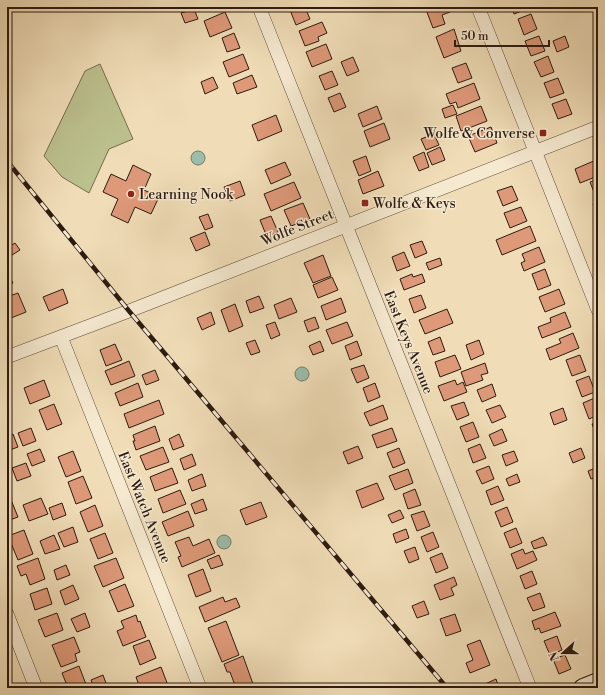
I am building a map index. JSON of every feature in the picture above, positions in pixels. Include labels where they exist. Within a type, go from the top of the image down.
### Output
[{"type":"street","name":"East Keys Avenue","points":[[259,7],[530,688]]},
{"type":"street","points":[[478,7],[598,310]]},
{"type":"street","name":"Wolfe Street","points":[[7,357],[598,127]]},
{"type":"street","name":"East Watch Avenue","points":[[61,337],[200,688]]},
{"type":"street","points":[[7,614],[36,688]]},
{"type":"street","points":[[583,688],[598,682]]},
{"type":"shaded area","points":[[100,64],[133,139],[109,149],[89,193],[62,177],[44,156],[85,71]]},
{"type":"shaded area","points":[[195,151],[201,151],[205,155],[205,161],[201,165],[195,165],[191,161],[191,155]]},
{"type":"shaded area","points":[[299,367],[305,367],[309,371],[309,377],[305,381],[299,381],[295,377],[295,371]]},
{"type":"shaded area","points":[[221,535],[227,535],[231,539],[231,545],[227,549],[221,549],[217,545],[217,539]]},
{"type":"building","points":[[305,7],[310,19],[296,25],[290,10]]},
{"type":"building","points":[[425,7],[448,7],[450,12],[442,15],[445,24],[433,28]]},
{"type":"building","points":[[512,7],[532,7],[514,14]]},
{"type":"building","points":[[194,9],[198,19],[185,23],[181,13]]},
{"type":"building","points":[[225,12],[232,28],[210,37],[204,21]]},
{"type":"building","points":[[531,14],[537,29],[524,35],[518,19]]},
{"type":"building","points":[[322,22],[327,33],[318,37],[319,41],[305,46],[299,31]]},
{"type":"building","points":[[454,29],[461,51],[444,58],[436,37]]},
{"type":"building","points":[[234,33],[240,48],[227,52],[222,38]]},
{"type":"building","points":[[539,36],[545,51],[531,56],[525,41]]},
{"type":"building","points":[[565,36],[569,47],[557,52],[553,41]]},
{"type":"building","points":[[326,44],[332,59],[312,67],[306,52]]},
{"type":"building","points":[[243,54],[249,69],[229,77],[223,62]]},
{"type":"building","points":[[548,56],[554,72],[541,77],[534,62]]},
{"type":"building","points":[[353,57],[359,71],[347,76],[341,62]]},
{"type":"building","points":[[466,63],[472,78],[458,83],[452,68]]},
{"type":"building","points":[[332,71],[338,85],[325,90],[319,76]]},
{"type":"building","points":[[252,75],[257,87],[237,94],[233,83]]},
{"type":"building","points":[[213,77],[218,88],[205,94],[201,82]]},
{"type":"building","points":[[558,78],[564,93],[550,98],[544,83]]},
{"type":"building","points":[[474,83],[480,99],[458,108],[456,102],[450,104],[446,94]]},
{"type":"building","points":[[340,93],[346,107],[334,112],[328,98]]},
{"type":"building","points":[[566,99],[572,114],[558,119],[552,104]]},
{"type":"building","points":[[453,105],[457,114],[445,118],[442,109]]},
{"type":"building","points":[[377,106],[382,119],[363,127],[358,114]]},
{"type":"building","points":[[481,106],[487,121],[461,131],[456,116]]},
{"type":"building","points":[[276,115],[282,131],[258,141],[252,125]]},
{"type":"building","points":[[384,123],[390,139],[370,147],[364,131]]},
{"type":"building","points":[[491,127],[497,143],[475,152],[468,136]]},
{"type":"building","points":[[434,134],[439,145],[426,150],[421,139]]},
{"type":"building","points":[[440,147],[445,160],[432,165],[427,153]]},
{"type":"building","points":[[424,152],[429,167],[419,171],[413,157]]},
{"type":"building","points":[[366,156],[371,171],[359,176],[353,161]]},
{"type":"building","points":[[596,160],[598,164],[598,176],[580,183],[575,169]]},
{"type":"building","points":[[285,162],[291,175],[271,184],[265,170]]},
{"type":"building","points":[[133,165],[151,174],[144,190],[159,197],[151,214],[135,207],[128,223],[111,215],[118,199],[103,192],[111,174],[126,181]]},
{"type":"building","points":[[378,171],[384,186],[363,194],[358,180]]},
{"type":"building","points":[[598,179],[598,194],[595,195],[590,182]]},
{"type":"building","points":[[240,181],[245,195],[230,201],[224,187]]},
{"type":"building","points":[[294,182],[301,198],[271,211],[264,194]]},
{"type":"building","points":[[512,186],[518,200],[503,206],[497,191]]},
{"type":"building","points":[[598,202],[598,217],[593,204]]},
{"type":"building","points":[[303,203],[310,219],[291,226],[284,210]]},
{"type":"building","points":[[521,207],[527,221],[510,228],[504,213]]},
{"type":"building","points":[[208,214],[213,227],[205,230],[199,217]]},
{"type":"building","points":[[271,216],[278,232],[267,237],[260,220]]},
{"type":"building","points":[[530,226],[536,241],[502,255],[496,240]]},
{"type":"building","points":[[205,232],[210,245],[196,251],[190,238]]},
{"type":"building","points":[[422,241],[427,253],[415,258],[410,245]]},
{"type":"building","points":[[15,243],[20,250],[9,257],[7,254],[7,248]]},
{"type":"building","points":[[539,247],[545,262],[524,271],[521,263],[525,261],[522,254]]},
{"type":"building","points":[[404,252],[410,266],[397,271],[392,257]]},
{"type":"building","points":[[323,255],[331,276],[313,283],[304,263]]},
{"type":"building","points":[[440,258],[442,265],[429,270],[426,263]]},
{"type":"building","points":[[545,269],[551,285],[538,290],[532,274]]},
{"type":"building","points":[[7,272],[13,283],[7,286]]},
{"type":"building","points":[[412,274],[413,277],[422,274],[425,282],[404,290],[400,279]]},
{"type":"building","points":[[332,277],[338,290],[318,298],[313,285]]},
{"type":"building","points":[[63,289],[68,303],[49,311],[43,297]]},
{"type":"building","points":[[559,289],[565,304],[545,312],[539,297]]},
{"type":"building","points":[[18,293],[26,312],[11,318],[7,308],[7,297]]},
{"type":"building","points":[[421,295],[426,308],[414,313],[409,299]]},
{"type":"building","points":[[259,296],[264,308],[250,313],[246,301]]},
{"type":"building","points":[[291,298],[297,312],[279,319],[274,305]]},
{"type":"building","points":[[341,298],[346,312],[326,320],[321,306]]},
{"type":"building","points":[[235,304],[243,326],[229,332],[221,310]]},
{"type":"building","points":[[447,309],[453,323],[425,334],[419,320]]},
{"type":"building","points":[[211,312],[215,324],[202,330],[197,318]]},
{"type":"building","points":[[565,312],[571,327],[542,338],[538,327],[551,322],[550,318]]},
{"type":"building","points":[[315,317],[319,328],[308,332],[304,321]]},
{"type":"building","points":[[275,322],[280,335],[271,339],[266,325]]},
{"type":"building","points":[[347,322],[353,336],[332,344],[326,330]]},
{"type":"building","points":[[573,333],[579,348],[550,360],[546,349],[561,343],[559,339]]},
{"type":"building","points":[[440,337],[445,351],[433,355],[428,342]]},
{"type":"building","points":[[255,340],[260,352],[251,355],[246,343]]},
{"type":"building","points":[[479,340],[484,354],[471,360],[466,345]]},
{"type":"building","points":[[320,341],[324,351],[313,355],[309,346]]},
{"type":"building","points":[[357,341],[362,355],[350,360],[345,346]]},
{"type":"building","points":[[115,344],[122,360],[106,366],[100,350]]},
{"type":"building","points":[[455,355],[461,369],[440,377],[435,362]]},
{"type":"building","points":[[580,355],[586,371],[572,376],[566,360]]},
{"type":"building","points":[[129,361],[135,376],[111,385],[105,371]]},
{"type":"building","points":[[485,363],[488,373],[481,375],[483,380],[466,386],[461,372]]},
{"type":"building","points":[[364,365],[369,378],[357,383],[351,369]]},
{"type":"building","points":[[155,370],[159,380],[146,385],[142,375]]},
{"type":"building","points":[[589,376],[595,392],[582,397],[576,381]]},
{"type":"building","points":[[44,380],[50,396],[30,404],[24,388]]},
{"type":"building","points":[[455,380],[457,385],[463,382],[467,392],[444,401],[438,386]]},
{"type":"building","points":[[138,383],[143,397],[120,406],[115,393]]},
{"type":"building","points":[[375,383],[380,397],[368,402],[363,388]]},
{"type":"building","points":[[492,384],[496,396],[482,402],[477,390]]},
{"type":"building","points":[[597,397],[598,415],[589,419],[583,403]]},
{"type":"building","points":[[159,400],[164,414],[129,428],[124,414]]},
{"type":"building","points":[[464,402],[469,415],[457,420],[451,406]]},
{"type":"building","points":[[54,404],[62,424],[47,430],[39,410]]},
{"type":"building","points":[[383,405],[388,419],[370,426],[364,413]]},
{"type":"building","points":[[500,405],[506,417],[492,423],[486,410]]},
{"type":"building","points":[[563,408],[567,420],[554,425],[550,413]]},
{"type":"building","points":[[473,422],[479,437],[466,442],[460,427]]},
{"type":"building","points":[[598,422],[598,439],[592,424]]},
{"type":"building","points":[[155,426],[160,441],[136,450],[133,435]]},
{"type":"building","points":[[31,428],[36,441],[23,446],[18,433]]},
{"type":"building","points":[[392,428],[397,441],[377,448],[372,435]]},
{"type":"building","points":[[502,429],[507,441],[494,446],[489,435]]},
{"type":"building","points":[[13,434],[18,447],[7,451],[7,437]]},
{"type":"building","points":[[179,434],[184,446],[173,450],[169,439]]},
{"type":"building","points":[[480,444],[486,458],[473,463],[468,449]]},
{"type":"building","points":[[358,446],[363,458],[348,464],[343,452]]},
{"type":"building","points":[[163,447],[169,462],[146,470],[140,456]]},
{"type":"building","points":[[399,448],[405,463],[393,468],[387,453]]},
{"type":"building","points":[[581,448],[585,458],[573,463],[569,453]]},
{"type":"building","points":[[40,449],[45,461],[32,466],[27,454]]},
{"type":"building","points":[[73,451],[81,471],[66,477],[58,457]]},
{"type":"building","points":[[514,451],[518,461],[506,466],[502,455]]},
{"type":"building","points":[[192,454],[196,465],[184,470],[180,459]]},
{"type":"building","points":[[26,463],[31,476],[17,481],[12,468]]},
{"type":"building","points":[[489,466],[494,479],[482,484],[476,471]]},
{"type":"building","points":[[598,467],[598,476],[591,479],[588,471]]},
{"type":"building","points":[[172,468],[178,483],[155,491],[150,477]]},
{"type":"building","points":[[408,469],[413,483],[395,490],[389,476]]},
{"type":"building","points":[[202,474],[206,486],[192,491],[188,480]]},
{"type":"building","points":[[517,474],[520,482],[509,486],[506,479]]},
{"type":"building","points":[[83,476],[92,498],[76,504],[68,482]]},
{"type":"building","points":[[377,483],[384,499],[362,508],[356,491]]},
{"type":"building","points":[[498,486],[504,500],[491,505],[486,491]]},
{"type":"building","points":[[415,489],[421,505],[408,509],[403,494]]},
{"type":"building","points":[[7,490],[18,517],[7,521]]},
{"type":"building","points":[[180,490],[186,504],[163,513],[158,499]]},
{"type":"building","points":[[41,498],[48,514],[29,521],[23,505]]},
{"type":"building","points":[[203,499],[207,510],[195,514],[191,504]]},
{"type":"building","points":[[261,502],[267,517],[246,525],[240,510]]},
{"type":"building","points":[[62,503],[66,515],[53,520],[49,508]]},
{"type":"building","points":[[95,505],[103,526],[88,532],[80,512]]},
{"type":"building","points":[[507,507],[513,522],[501,527],[495,512]]},
{"type":"building","points":[[400,510],[404,518],[392,523],[388,515]]},
{"type":"building","points":[[188,511],[194,526],[168,536],[162,522]]},
{"type":"building","points":[[424,511],[430,526],[417,531],[411,515]]},
{"type":"building","points":[[73,527],[78,542],[64,547],[58,533]]},
{"type":"building","points":[[516,528],[522,543],[510,548],[504,533]]},
{"type":"building","points":[[406,529],[409,538],[396,543],[393,534]]},
{"type":"building","points":[[24,530],[33,554],[18,560],[8,536]]},
{"type":"building","points":[[433,532],[439,547],[427,552],[421,537]]},
{"type":"building","points":[[105,533],[113,553],[98,559],[90,539]]},
{"type":"building","points":[[54,535],[60,549],[45,554],[40,541]]},
{"type":"building","points":[[189,537],[193,546],[209,539],[215,553],[182,567],[178,557],[181,556],[175,542]]},
{"type":"building","points":[[543,537],[547,545],[534,549],[531,542]]},
{"type":"building","points":[[415,547],[419,559],[409,563],[404,551]]},
{"type":"building","points":[[523,549],[525,554],[533,551],[537,560],[517,569],[511,554]]},
{"type":"building","points":[[442,553],[448,568],[436,573],[430,558]]},
{"type":"building","points":[[219,555],[223,565],[211,569],[207,560]]},
{"type":"building","points":[[38,558],[45,579],[30,585],[26,574],[21,576],[17,566]]},
{"type":"building","points":[[116,558],[124,578],[103,587],[94,566]]},
{"type":"building","points":[[66,565],[70,575],[57,580],[54,570]]},
{"type":"building","points":[[203,569],[211,591],[196,597],[188,575]]},
{"type":"building","points":[[532,571],[537,584],[525,589],[520,576]]},
{"type":"building","points":[[454,577],[457,585],[451,588],[454,595],[440,600],[434,585]]},
{"type":"building","points":[[125,584],[134,606],[118,612],[109,591]]},
{"type":"building","points":[[73,585],[79,599],[65,605],[60,591]]},
{"type":"building","points":[[47,588],[52,604],[35,610],[30,594]]},
{"type":"building","points":[[540,593],[545,607],[533,611],[527,598]]},
{"type":"building","points":[[223,597],[225,602],[236,598],[240,607],[205,622],[199,607]]},
{"type":"building","points":[[424,601],[429,614],[417,618],[412,606]]},
{"type":"building","points":[[555,612],[561,626],[541,633],[539,628],[535,630],[532,621]]},
{"type":"building","points":[[57,613],[63,630],[45,637],[38,620]]},
{"type":"building","points":[[85,613],[90,627],[77,632],[71,619]]},
{"type":"building","points":[[455,614],[461,631],[446,636],[440,619]]},
{"type":"building","points":[[136,615],[146,637],[123,646],[117,631],[124,628],[121,621]]},
{"type":"building","points":[[226,621],[239,655],[222,662],[208,628]]},
{"type":"building","points":[[557,636],[562,650],[550,655],[544,641]]},
{"type":"building","points":[[74,637],[80,652],[75,654],[77,661],[61,667],[52,645]]},
{"type":"building","points":[[149,640],[156,658],[140,665],[133,646]]},
{"type":"building","points":[[480,640],[490,665],[470,673],[466,663],[473,660],[467,645]]},
{"type":"building","points":[[565,655],[571,669],[559,674],[553,659]]},
{"type":"building","points":[[243,656],[253,684],[242,688],[236,688],[230,672],[227,672],[224,664]]},
{"type":"building","points":[[79,666],[87,687],[68,688],[62,673]]},
{"type":"building","points":[[161,667],[169,688],[140,688],[136,677]]},
{"type":"building","points":[[103,675],[107,686],[94,688],[91,680]]},
{"type":"building","points":[[496,679],[499,688],[484,688],[483,685]]},
{"type":"railway","points":[[7,161],[129,311],[447,688]]},
{"type":"place","name":"Wolfe & Converse","points":[[543,133]]},
{"type":"place","name":"Learning Nook","points":[[131,194]]},
{"type":"place","name":"Wolfe & Keys","points":[[365,203]]}]
